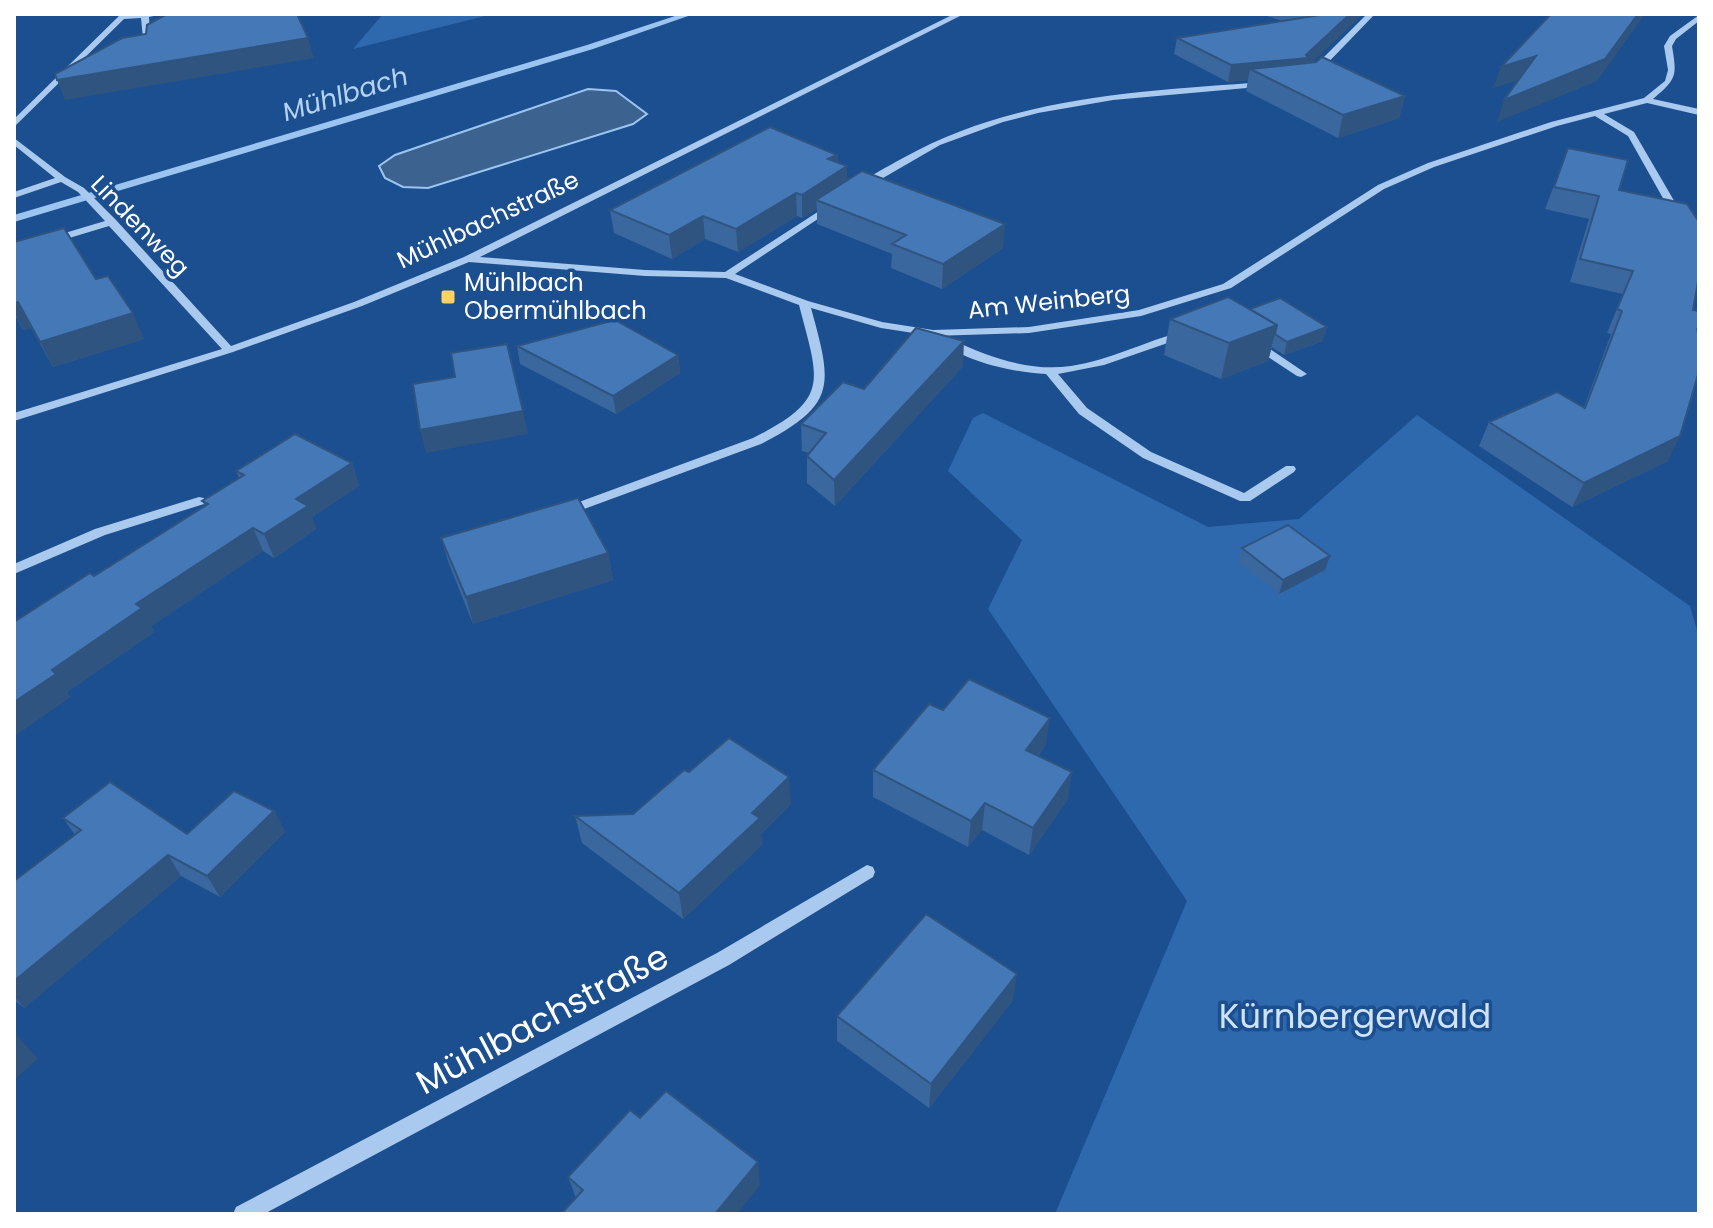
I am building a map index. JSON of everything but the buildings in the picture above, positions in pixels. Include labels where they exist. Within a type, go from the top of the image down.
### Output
[{"type":"street","points":[[14,124],[123,16],[159,14]]},
{"type":"street","name":"Mühlbachstraße","points":[[14,417],[229,350],[358,304],[468,259],[960,14]]},
{"type":"street","points":[[1308,79],[1371,14]]},
{"type":"street","points":[[136,52],[148,50],[145,16]]},
{"type":"street","points":[[1647,100],[1669,82],[1672,70],[1668,46],[1673,38],[1699,17]]},
{"type":"street","points":[[82,57],[98,57]]},
{"type":"street","points":[[848,195],[934,145],[993,123],[1104,99],[1278,83]]},
{"type":"street","points":[[1647,100],[1699,112]]},
{"type":"street","name":"Am Weinberg","points":[[468,259],[645,273],[727,275],[804,303],[881,325],[933,333],[1029,330],[1082,324],[1185,302],[1227,286],[1381,187],[1477,147],[1647,100]]},
{"type":"street","points":[[1598,114],[1631,134],[1683,225]]},
{"type":"street","name":"Lindenweg","points":[[14,141],[81,190],[229,350]]},
{"type":"street","points":[[14,195],[62,179]]},
{"type":"street","points":[[727,275],[836,203]]},
{"type":"street","points":[[42,243],[113,222]]},
{"type":"street","points":[[557,515],[757,441],[786,428],[804,414],[818,399],[822,382],[804,303]]},
{"type":"street","points":[[933,333],[968,353],[1029,368],[1070,370],[1201,329]]},
{"type":"street","points":[[1245,337],[1301,374]]},
{"type":"street","points":[[1048,369],[1083,411],[1147,455],[1245,498],[1290,469]]},
{"type":"street","points":[[14,569],[100,532],[199,501]]},
{"type":"street","name":"Mühlbachstraße","points":[[243,1214],[687,979],[867,872]]},
{"type":"green space","points":[[383,14],[493,14],[353,49]]},
{"type":"green space","name":"Kürnbergerwald","points":[[983,413],[1208,527],[1299,519],[1417,415],[1690,606],[1699,637],[1699,1214],[1055,1214],[1187,901],[988,609],[1022,540],[948,471],[973,418]]},
{"type":"shaded area","points":[[588,89],[616,91],[647,114],[633,124],[428,188],[403,187],[385,178],[379,166],[395,155]]},
{"type":"waterway","name":"Mühlbach","points":[[14,219],[590,47],[690,14]]},
{"type":"place","name":"Mühlbach Obermühlbach","points":[[448,297]]}]
